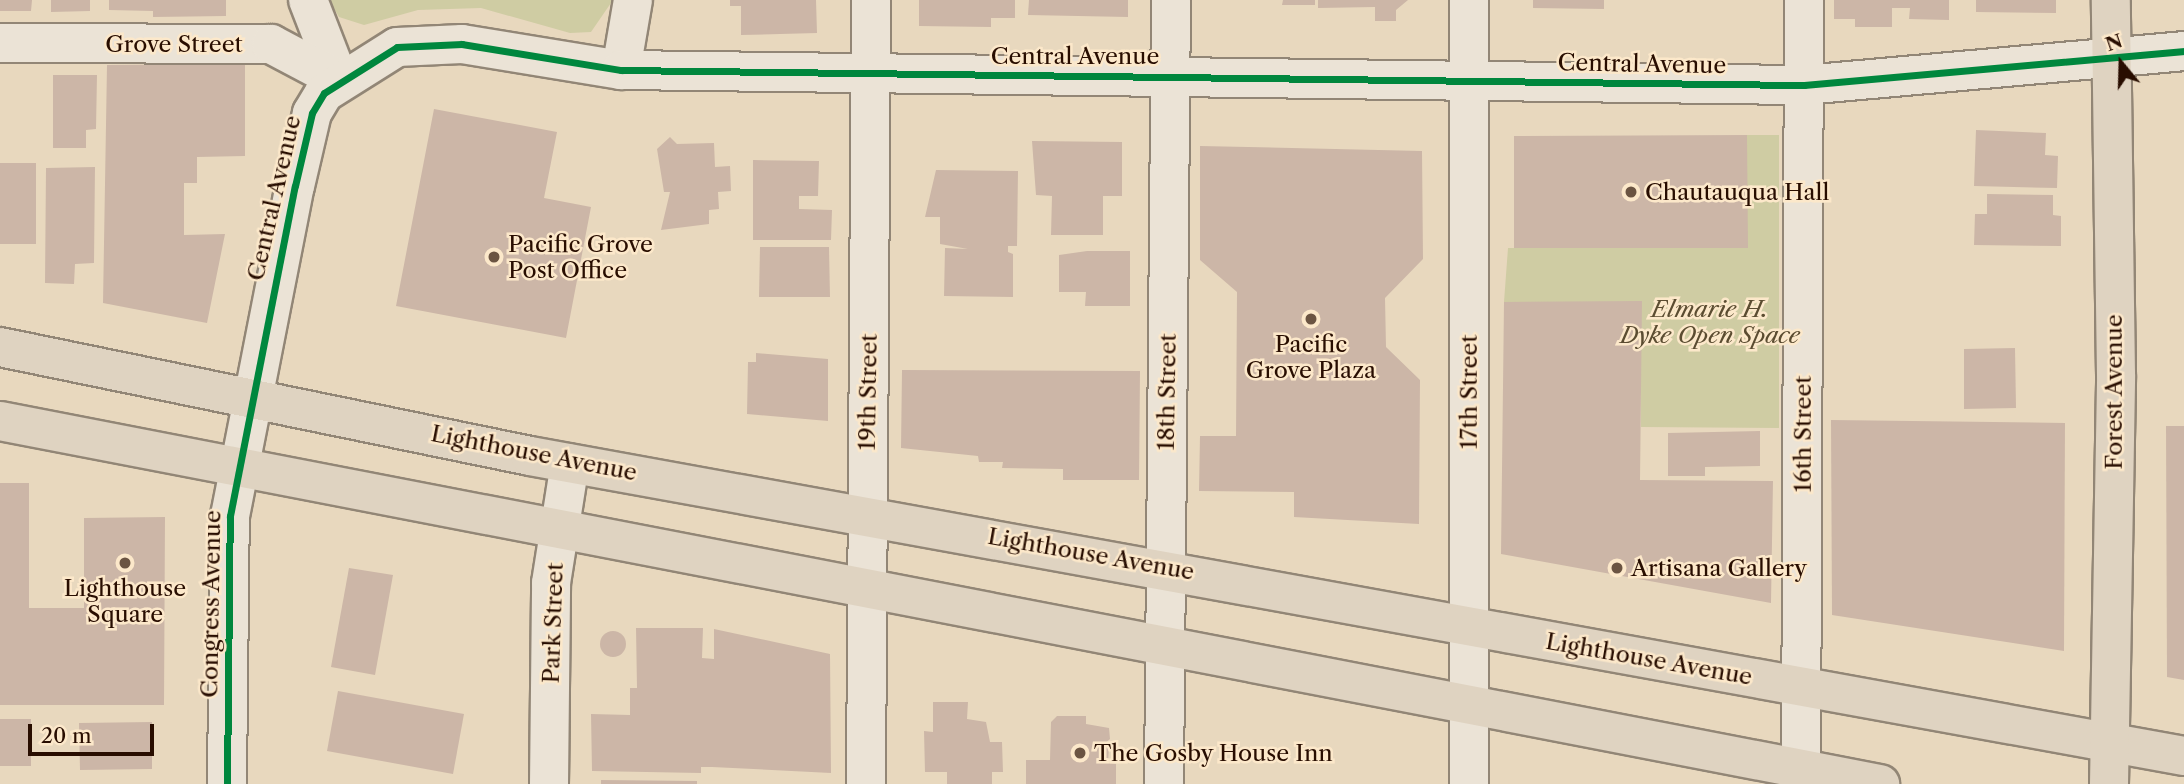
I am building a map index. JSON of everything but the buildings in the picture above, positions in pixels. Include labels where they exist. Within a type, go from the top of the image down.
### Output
[{"type":"main road","name":"Forest Avenue","points":[[2109,784],[2116,375],[2111,0]]},
{"type":"main road","name":"Lighthouse Avenue","points":[[0,347],[248,410],[570,463],[1164,568],[1469,627],[2184,756]]},
{"type":"main road","points":[[0,421],[559,531],[1164,643],[1801,778],[1880,784]]},
{"type":"street","points":[[308,0],[339,80]]},
{"type":"street","points":[[621,70],[633,0]]},
{"type":"street","name":"19th Street","points":[[866,784],[871,0]]},
{"type":"street","name":"18th Street","points":[[1164,784],[1171,0]]},
{"type":"street","name":"17th Street","points":[[1469,0],[1469,784]]},
{"type":"street","name":"16th Street","points":[[1801,778],[1804,0]]},
{"type":"street","name":"Central Avenue","points":[[248,410],[312,114],[339,80],[380,54],[421,42],[621,70],[1804,85],[2111,60],[2184,51]]},
{"type":"street","name":"Grove Street","points":[[0,43],[271,44],[339,80]]},
{"type":"street","name":"Congress Avenue","points":[[227,784],[230,516],[248,410]]},
{"type":"street","name":"Park Street","points":[[549,784],[551,583],[570,463]]},
{"type":"green space","points":[[329,0],[613,0],[591,32],[570,33],[481,8],[418,10],[364,25],[339,17]]},
{"type":"green space","name":"Elmarie H. Dyke Open Space","points":[[1747,135],[1779,135],[1779,428],[1641,427],[1641,302],[1504,302],[1508,248],[1747,248]]},
{"type":"cycle path","points":[[227,784],[230,516],[295,186],[312,113],[324,93],[397,47],[462,44],[621,70],[1804,85],[2184,51]]},
{"type":"place","name":"Chautauqua Hall","points":[[1631,192]]},
{"type":"place","name":"Pacific Grove Post Office","points":[[494,257]]},
{"type":"place","name":"Pacific Grove Plaza","points":[[1311,319]]},
{"type":"place","name":"Lighthouse Square","points":[[125,563]]},
{"type":"place","name":"Artisana Gallery","points":[[1617,568]]},
{"type":"place","name":"The Gosby House Inn","points":[[1080,753]]}]
